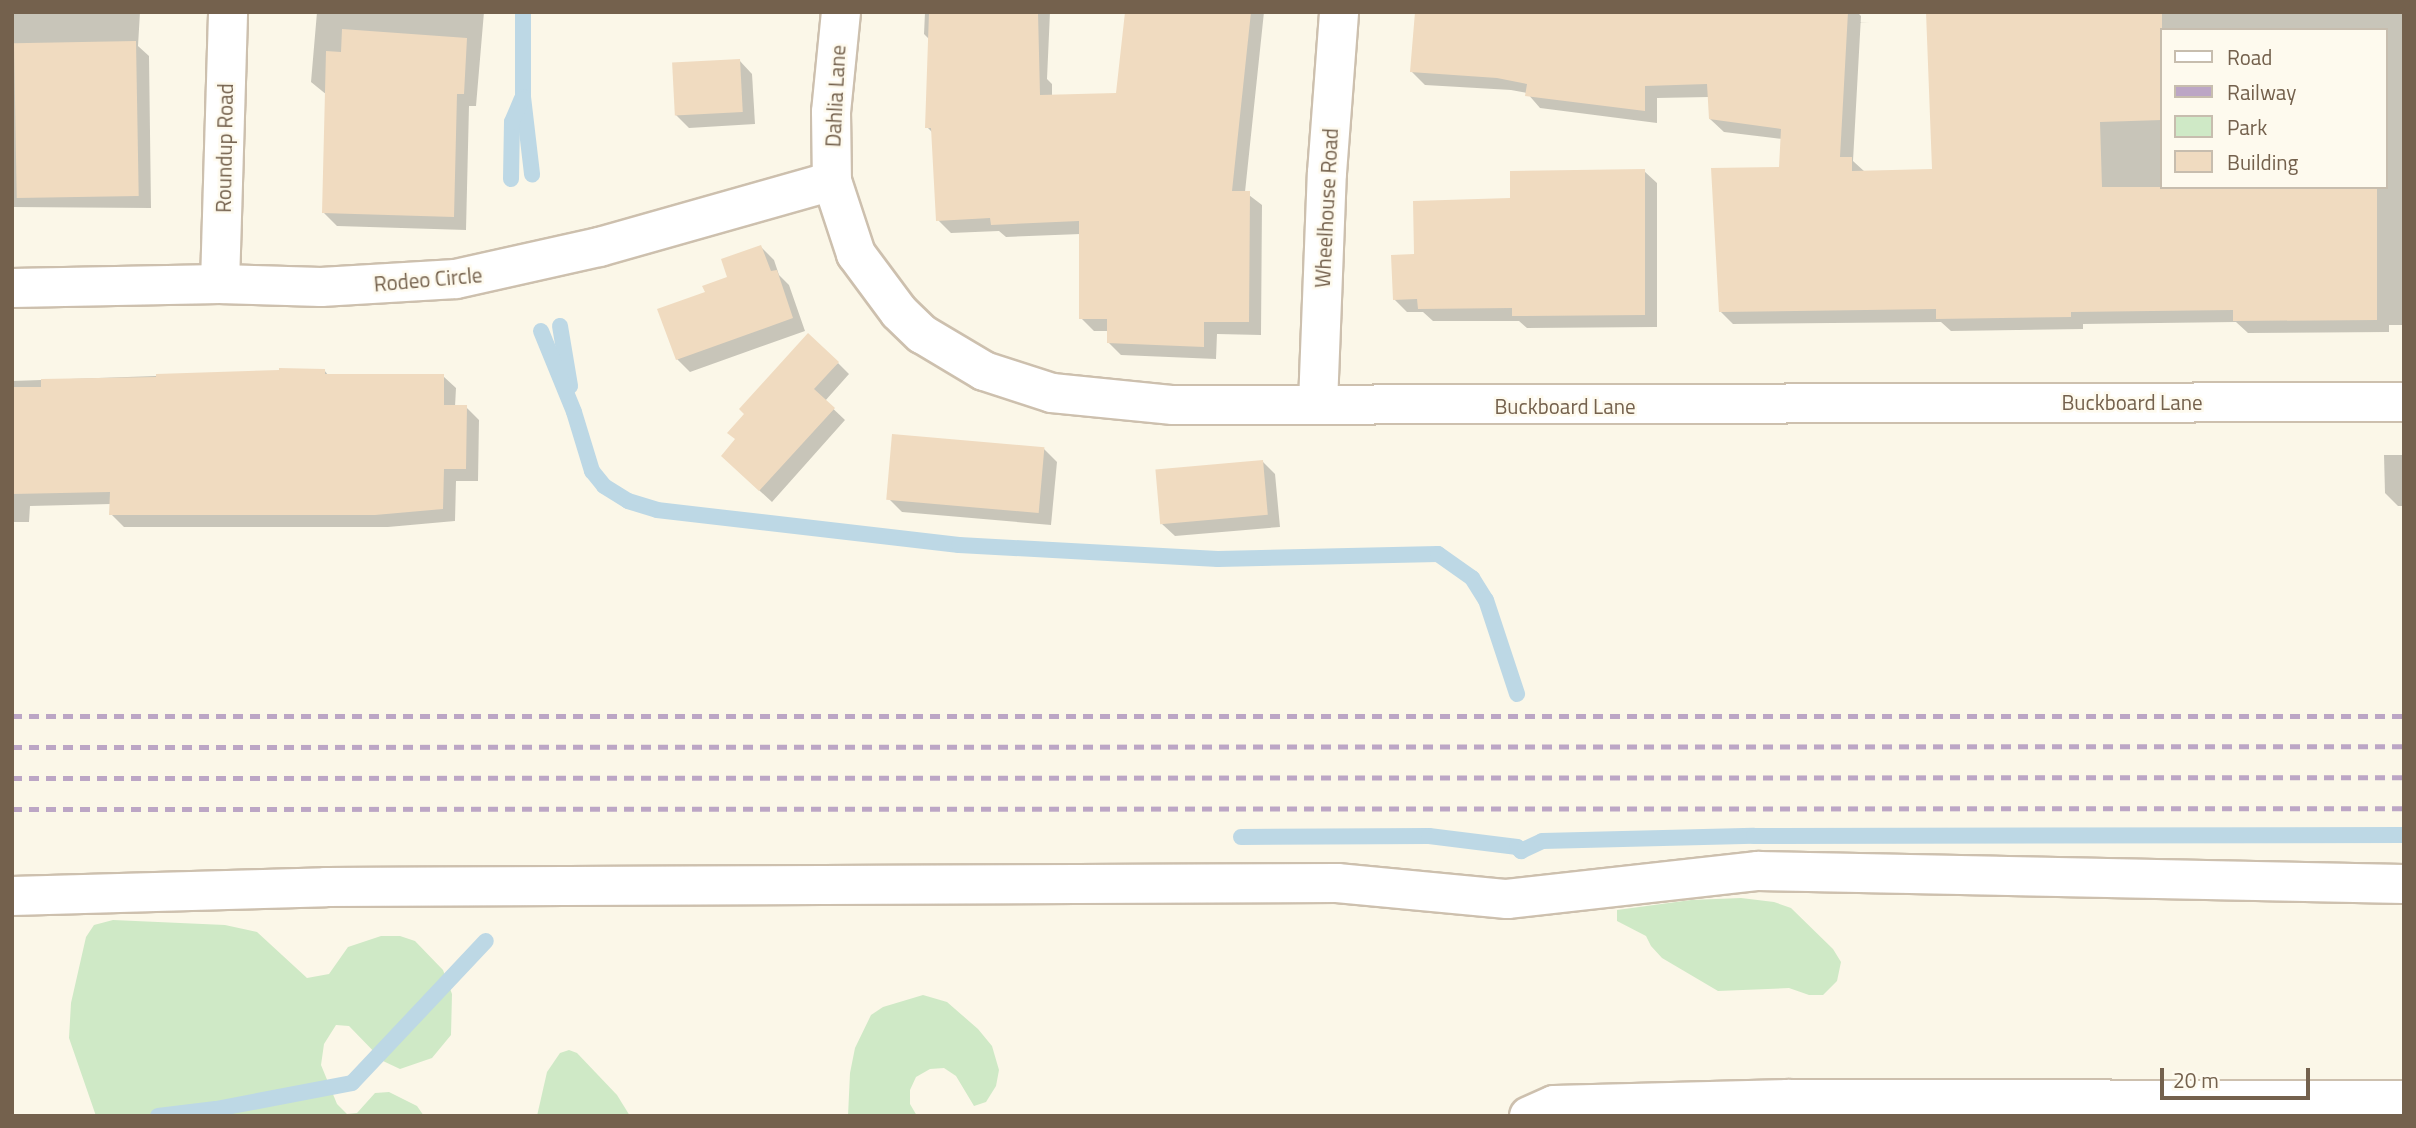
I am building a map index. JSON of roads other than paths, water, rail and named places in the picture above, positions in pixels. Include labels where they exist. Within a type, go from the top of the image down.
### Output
[{"type":"street","name":"Roundup Road","points":[[220,284],[228,12]]},
{"type":"street","name":"Dahlia Lane","points":[[832,181],[831,112],[841,12]]},
{"type":"street","name":"Wheelhouse Road","points":[[1318,404],[1327,173],[1339,12]]},
{"type":"street","name":"Rodeo Circle","points":[[12,288],[220,284],[321,288],[456,279],[586,250],[832,181]]},
{"type":"street","name":"Buckboard Lane","points":[[832,181],[845,228],[873,280],[899,312],[922,334],[984,371],[1052,393],[1100,400],[1173,405],[1448,407],[2150,401],[2404,402]]},
{"type":"street","points":[[12,895],[326,887],[1337,883],[1507,898],[1758,871],[2404,884]]},
{"type":"street","points":[[1529,1116],[1554,1105],[1789,1107],[2404,1100]]},
{"type":"waterway","points":[[523,12],[523,97],[532,174]]},
{"type":"waterway","points":[[511,179],[512,122],[522,99]]},
{"type":"waterway","points":[[560,326],[570,386]]},
{"type":"waterway","points":[[541,331],[574,412],[592,471],[604,486],[628,501],[657,510],[959,545],[1218,559],[1438,554],[1472,578],[1486,600],[1517,694]]},
{"type":"waterway","points":[[1241,837],[1429,836],[1517,847],[1521,851],[1542,841],[1754,836],[2404,835]]},
{"type":"waterway","points":[[158,1116],[216,1109],[352,1083],[486,941]]},
{"type":"railway","points":[[12,716],[2404,716]]},
{"type":"railway","points":[[12,747],[2404,746]]},
{"type":"railway","points":[[12,778],[2404,777]]},
{"type":"railway","points":[[12,809],[2404,808]]}]
